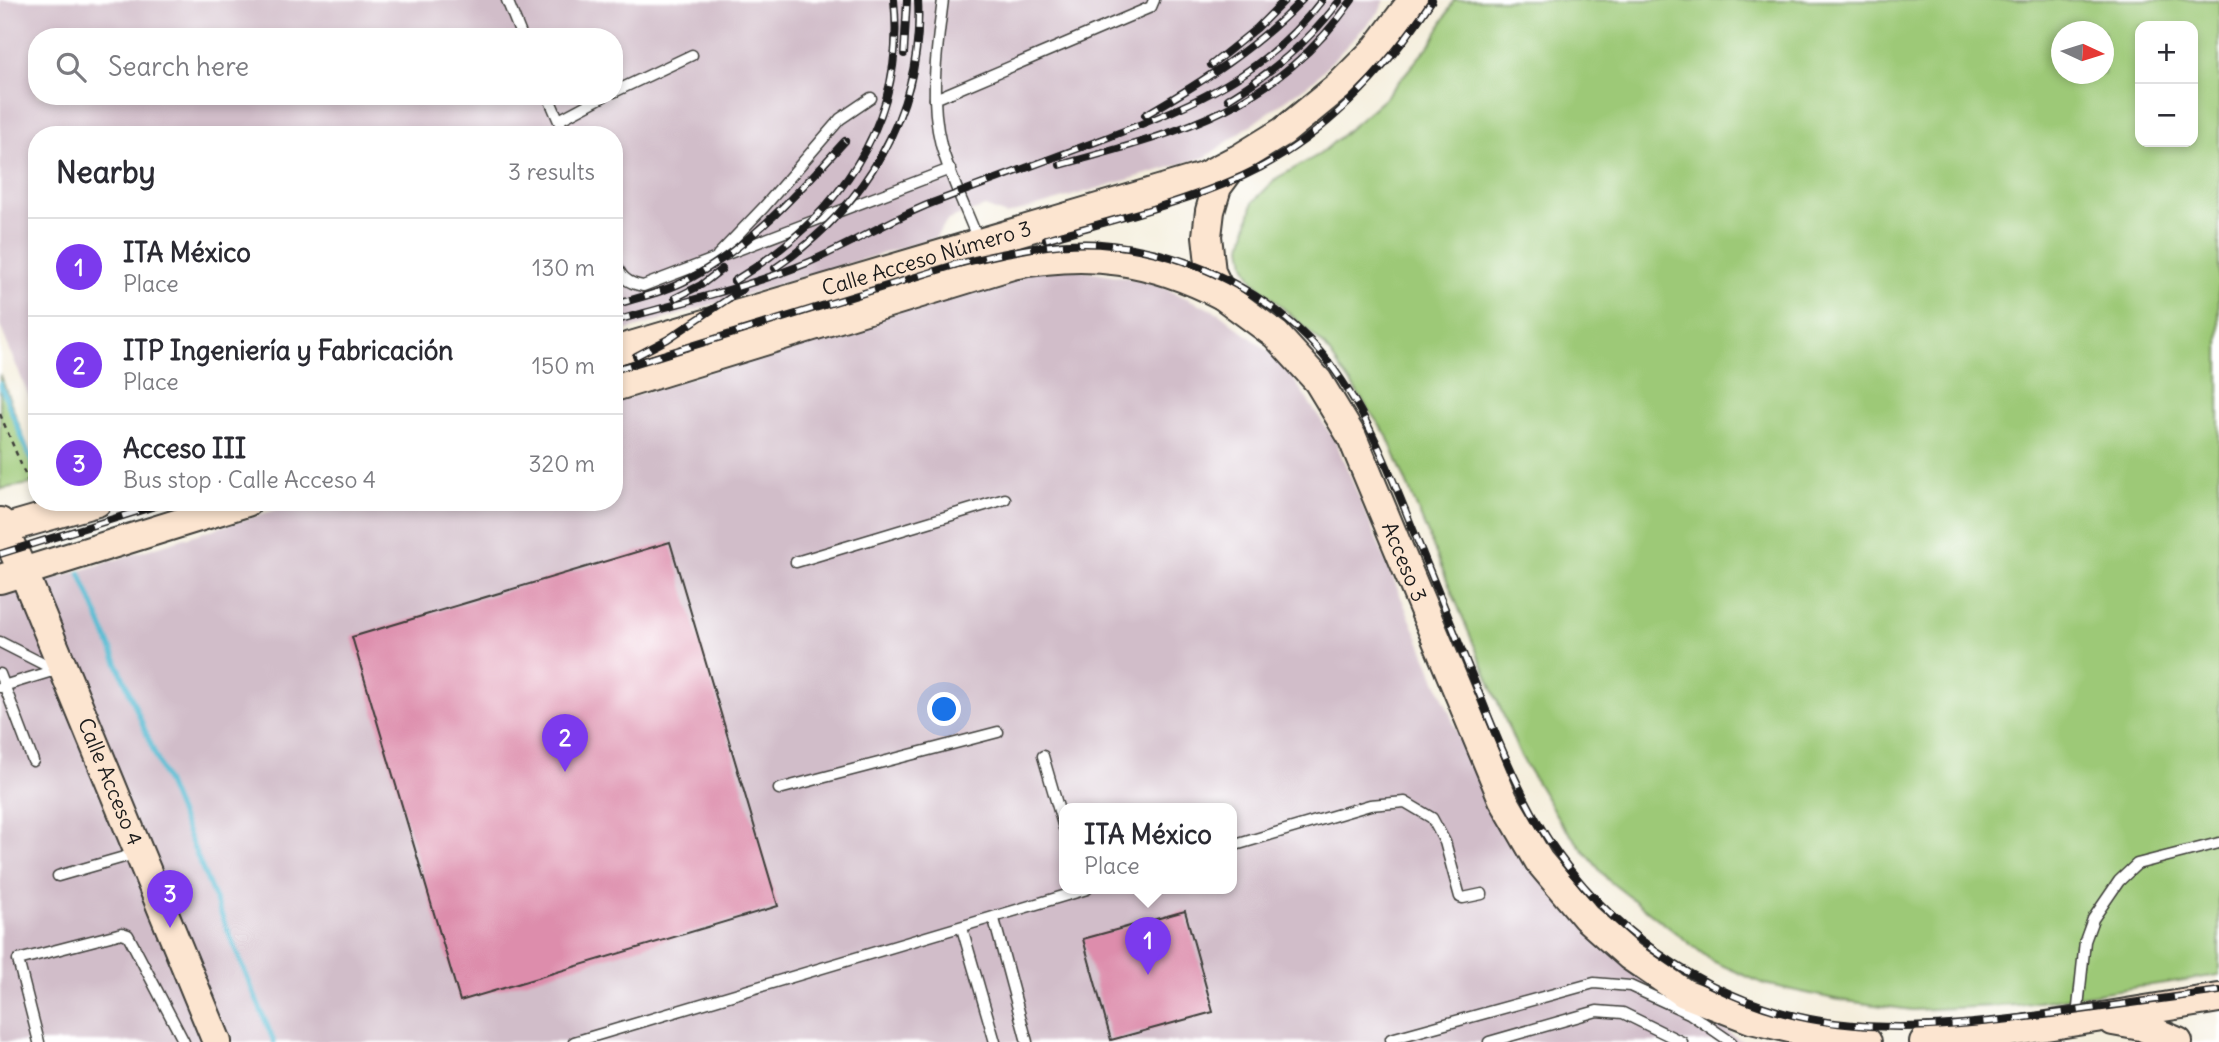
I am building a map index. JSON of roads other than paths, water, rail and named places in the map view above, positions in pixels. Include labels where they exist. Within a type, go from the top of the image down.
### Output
[{"type":"street","points":[[1222,295],[1211,272],[1208,255],[1210,211],[1217,187],[1237,160],[1284,131],[1338,87],[1377,48],[1413,0]]},
{"type":"street","name":"Calle Acceso Número 3","points":[[623,348],[1203,177],[1237,160]]},
{"type":"street","name":"Calle Acceso Número 3","points":[[623,384],[1012,265],[1045,259],[1106,259],[1153,266],[1189,278],[1222,295]]},
{"type":"street","name":"Acceso 3","points":[[1222,295],[1276,335],[1318,381],[1352,437],[1503,799],[1539,861],[1586,917],[1630,956],[1684,993],[1751,1019],[1815,1034],[1867,1042]]},
{"type":"street","points":[[1,527],[62,511]]},
{"type":"street","points":[[12,576],[218,511]]},
{"type":"street","name":"Calle Acceso 4","points":[[1,527],[12,576],[59,669],[217,1042]]},
{"type":"street","points":[[1924,1042],[1953,1041],[2219,998]]},
{"type":"street","points":[[2080,1019],[2141,1026],[2178,1042]]},
{"type":"lane","points":[[507,0],[518,28]]},
{"type":"lane","points":[[943,0],[935,99],[941,144],[979,244]]},
{"type":"lane","points":[[935,99],[1151,7],[1154,0]]},
{"type":"lane","points":[[623,88],[692,55]]},
{"type":"lane","points":[[715,258],[764,207],[840,119],[871,98]]},
{"type":"lane","points":[[552,105],[561,126]]},
{"type":"lane","points":[[559,120],[587,105]]},
{"type":"lane","points":[[623,277],[629,284],[643,286],[950,169]]},
{"type":"lane","points":[[796,562],[1005,499]]},
{"type":"lane","points":[[0,642],[59,669]]},
{"type":"lane","points":[[2,687],[59,669]]},
{"type":"lane","points":[[0,674],[2,687],[33,761]]},
{"type":"lane","points":[[779,789],[998,732]]},
{"type":"lane","points":[[1043,756],[1059,811]]},
{"type":"lane","points":[[1237,845],[1370,805],[1405,802],[1432,818],[1445,842],[1460,897],[1482,894]]},
{"type":"lane","points":[[2080,1019],[2085,941],[2093,919],[2119,881],[2137,864],[2219,843]]},
{"type":"lane","points":[[58,876],[139,853]]},
{"type":"lane","points":[[574,1042],[1071,894]]},
{"type":"lane","points":[[994,919],[1027,1042]]},
{"type":"lane","points":[[962,928],[995,1042]]},
{"type":"lane","points":[[38,1042],[18,960],[122,933],[128,935],[184,1042]]},
{"type":"lane","points":[[1391,1041],[1594,983],[1630,986],[1689,1013],[1731,1042]]},
{"type":"lane","points":[[1489,1042],[1597,1011],[1623,1013],[1682,1042]]},
{"type":"waterway","points":[[0,384],[28,452]]},
{"type":"waterway","points":[[80,573],[274,1042]]},
{"type":"railway","points":[[734,281],[804,229],[833,198],[857,164],[876,127],[889,88],[895,45],[894,0]]},
{"type":"railway","points":[[904,54],[907,0]]},
{"type":"railway","points":[[775,268],[807,244],[836,216],[861,186],[882,153],[899,117],[911,80],[917,41],[918,0]]},
{"type":"railway","points":[[1211,65],[1257,28],[1285,0]]},
{"type":"railway","points":[[1145,115],[1228,63],[1266,34],[1302,0]]},
{"type":"railway","points":[[623,319],[784,272],[932,203],[1106,138],[1198,100],[1251,69],[1275,50],[1322,0]]},
{"type":"railway","points":[[1228,99],[1289,55],[1316,29],[1340,0]]},
{"type":"railway","points":[[1060,165],[1186,127],[1223,111],[1258,91],[1291,67],[1323,37],[1352,0]]},
{"type":"railway","points":[[1046,239],[1195,195],[1272,161],[1299,144],[1350,102],[1394,53],[1432,0]]},
{"type":"railway","points":[[623,302],[673,287],[734,250],[774,216],[845,141]]},
{"type":"railway","points":[[953,265],[1011,252],[1071,244],[1111,245],[1141,250],[1170,257],[1228,280],[1254,295],[1302,333],[1338,374],[1374,437],[1504,753],[1537,821],[1584,886],[1642,941],[1675,964],[1710,984],[1784,1013],[1849,1025],[1881,1027],[1979,1023],[2219,991]]},
{"type":"railway","points":[[623,367],[961,263]]},
{"type":"railway","points":[[675,298],[701,285],[722,269]]},
{"type":"railway","points":[[636,356],[668,339],[743,289]]},
{"type":"railway","points":[[0,554],[139,511]]},
{"type":"place","name":"ITP Ingeniería y Fabricación","points":[[565,772]]},
{"type":"place","name":"Acceso III","points":[[170,928]]},
{"type":"place","name":"ITA México","points":[[1148,975]]}]
